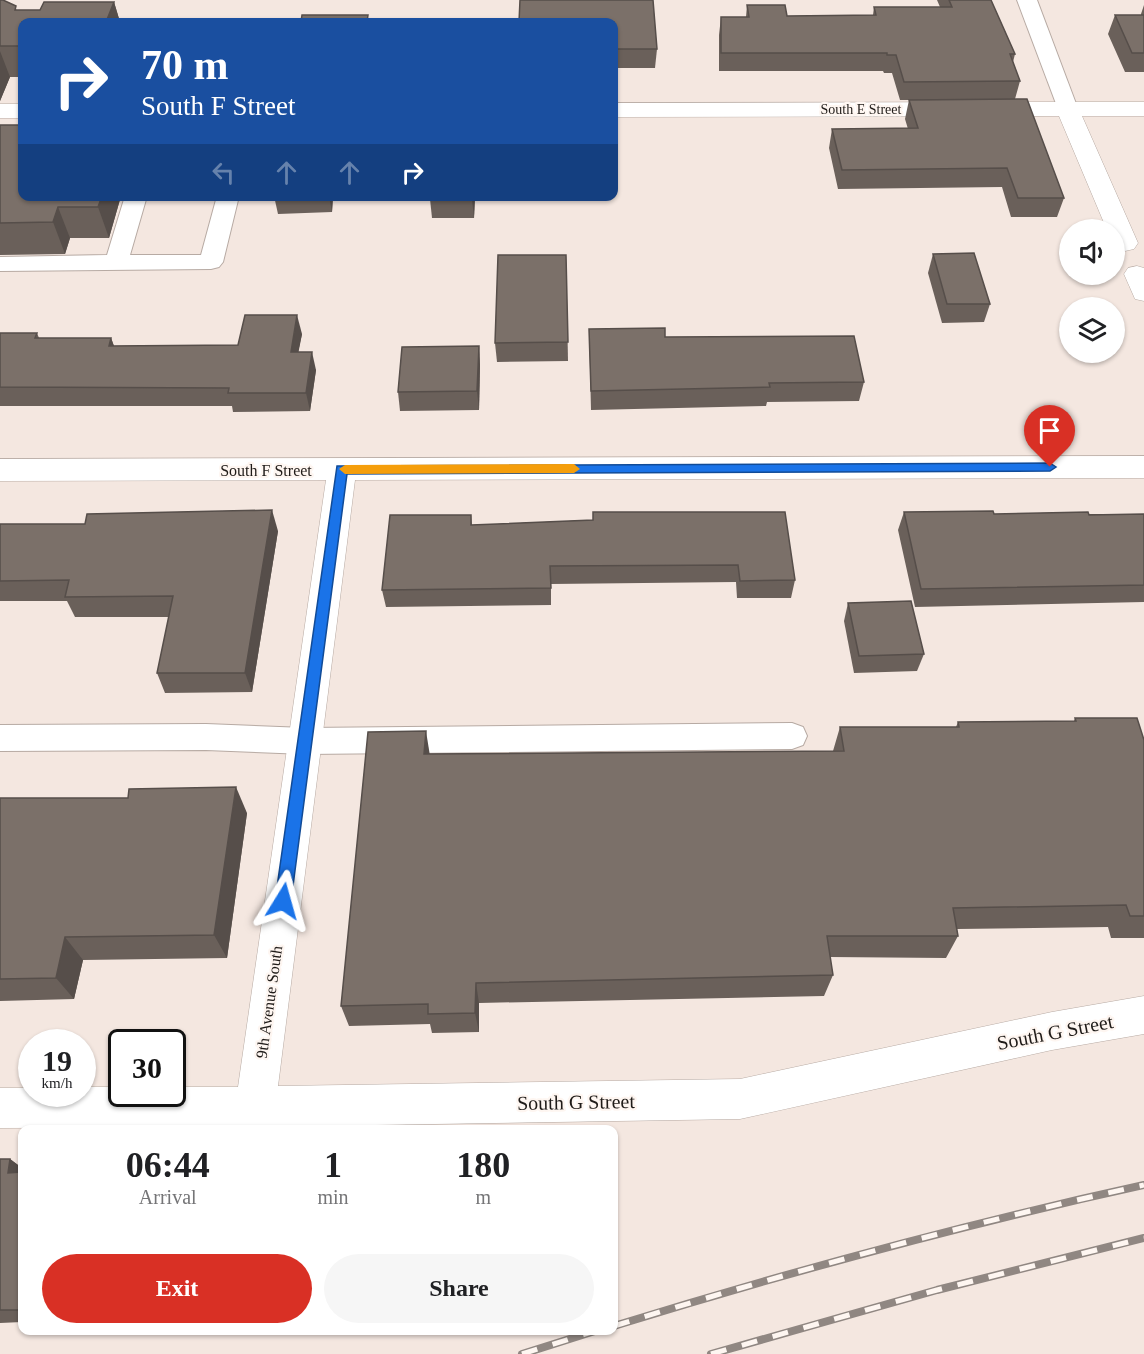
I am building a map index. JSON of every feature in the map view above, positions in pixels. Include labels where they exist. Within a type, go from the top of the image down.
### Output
[{"type":"street","points":[[1068,109],[1115,219]]},
{"type":"street","name":"South E Street","points":[[618,110],[1144,109]]},
{"type":"street","points":[[0,111],[18,111]]},
{"type":"street","name":"South F Street","points":[[0,470],[1144,467]]},
{"type":"street","name":"9th Avenue South","points":[[255,1107],[342,470]]},
{"type":"street","name":"South G Street","points":[[0,1108],[255,1107],[740,1099],[1052,1030],[1144,1015]]},
{"type":"lane","points":[[1027,0],[1068,109]]},
{"type":"lane","points":[[116,262],[134,201]]},
{"type":"lane","points":[[0,264],[211,262],[227,201]]},
{"type":"lane","points":[[0,738],[206,737],[305,741],[792,736]]},
{"type":"building","points":[[0,0],[16,6],[15,10],[40,10],[44,2],[114,2],[108,18],[18,18],[18,46],[0,46]]},
{"type":"building","points":[[520,0],[653,0],[657,49],[618,49],[618,18],[519,18]]},
{"type":"building","points":[[949,0],[991,0],[1015,54],[1010,54],[1020,81],[904,82],[896,55],[887,55],[887,53],[721,53],[721,17],[749,17],[747,5],[785,5],[787,16],[876,15],[874,7],[952,7]]},
{"type":"building","points":[[302,15],[368,15],[368,18],[302,18]]},
{"type":"building","points":[[1115,15],[1144,15],[1144,53],[1132,53]]},
{"type":"building","points":[[1027,99],[1064,198],[1018,198],[1007,168],[842,170],[832,129],[918,128],[909,100]]},
{"type":"building","points":[[0,125],[18,125],[18,201],[100,201],[98,207],[58,207],[53,222],[0,223]]},
{"type":"building","points":[[974,253],[990,304],[947,304],[933,254]]},
{"type":"building","points":[[498,255],[566,255],[568,342],[495,343]]},
{"type":"building","points":[[245,315],[297,315],[291,352],[312,352],[306,393],[228,393],[229,388],[0,387],[0,333],[37,333],[35,338],[111,338],[109,346],[238,345]]},
{"type":"building","points":[[665,328],[665,337],[854,336],[864,382],[769,383],[770,387],[591,391],[589,329]]},
{"type":"building","points":[[479,346],[477,391],[398,392],[402,347]]},
{"type":"building","points":[[272,510],[245,673],[157,673],[173,596],[65,597],[69,580],[0,581],[0,524],[85,524],[87,514]]},
{"type":"building","points":[[993,511],[994,514],[1088,512],[1089,515],[1144,514],[1144,585],[921,589],[904,512]]},
{"type":"building","points":[[593,512],[785,512],[795,580],[740,581],[738,565],[550,566],[551,588],[382,590],[390,515],[471,515],[471,525],[593,520]]},
{"type":"building","points":[[911,601],[924,654],[859,656],[848,603]]},
{"type":"building","points":[[1075,718],[1137,718],[1144,740],[1144,916],[1130,916],[1126,905],[953,908],[958,936],[827,936],[833,975],[476,983],[475,1013],[428,1014],[428,1004],[341,1006],[368,732],[426,731],[424,754],[844,751],[840,727],[959,727],[958,722],[1076,721]]},
{"type":"building","points":[[236,787],[214,935],[65,937],[56,978],[0,979],[0,798],[128,798],[129,789]]},
{"type":"building","points":[[0,1159],[10,1159],[8,1173],[18,1172],[18,1310],[0,1310]]},
{"type":"railway","points":[[618,1325],[878,1250],[1144,1185]]},
{"type":"railway","points":[[711,1354],[937,1290],[1144,1238]]},
{"type":"railway","points":[[522,1354],[582,1335]]},
{"type":"slow traffic","points":[[345,469],[574,469]]},
{"type":"route","points":[[283,901],[342,470],[1050,467]]}]
